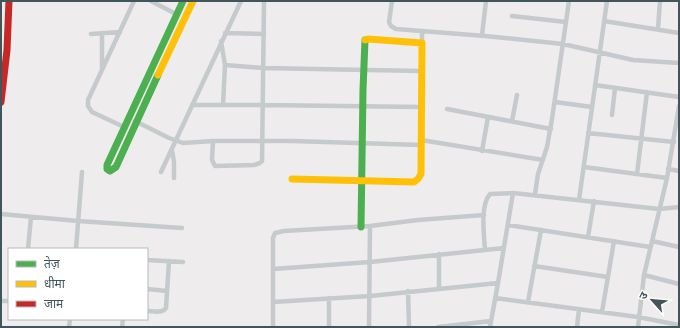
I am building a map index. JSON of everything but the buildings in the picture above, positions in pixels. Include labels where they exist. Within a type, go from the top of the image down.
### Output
[{"type":"street","points":[[1,102],[7,50],[10,1]]},
{"type":"street","points":[[124,127],[92,112],[89,109],[88,100],[134,1]]},
{"type":"street","points":[[151,1],[176,14]]},
{"type":"street","points":[[183,1],[128,118],[107,165],[107,169],[113,170],[116,167],[193,1]]},
{"type":"street","points":[[161,172],[241,1]]},
{"type":"street","points":[[213,141],[213,164],[218,166],[260,163],[262,158],[264,1]]},
{"type":"street","points":[[392,1],[389,22],[392,28],[482,35],[563,44],[634,60],[679,63]]},
{"type":"street","points":[[482,35],[486,1]]},
{"type":"street","points":[[535,194],[538,174],[548,147],[569,1]]},
{"type":"street","points":[[579,200],[607,1]]},
{"type":"street","points":[[658,29],[660,1]]},
{"type":"street","points":[[512,16],[566,22]]},
{"type":"street","points":[[604,21],[679,33]]},
{"type":"street","points":[[292,179],[414,182],[418,179],[421,174],[422,31]]},
{"type":"street","points":[[91,34],[120,32]]},
{"type":"street","points":[[102,33],[102,70]]},
{"type":"street","points":[[225,33],[264,34]]},
{"type":"street","points":[[361,227],[363,70],[365,40],[373,39],[422,43]]},
{"type":"street","points":[[221,41],[225,65],[223,105]]},
{"type":"street","points":[[225,65],[263,68],[421,71]]},
{"type":"street","points":[[595,85],[679,97]]},
{"type":"street","points":[[612,115],[615,88]]},
{"type":"street","points":[[636,174],[647,92]]},
{"type":"street","points":[[512,121],[516,94]]},
{"type":"street","points":[[555,102],[592,107]]},
{"type":"street","points":[[192,105],[421,107]]},
{"type":"street","points":[[638,327],[644,275],[667,178],[679,106]]},
{"type":"street","points":[[447,109],[551,129]]},
{"type":"street","points":[[482,151],[488,117]]},
{"type":"street","points":[[128,118],[183,143],[213,141],[421,143],[543,160]]},
{"type":"street","points":[[588,133],[674,142]]},
{"type":"street","points":[[172,150],[174,178]]},
{"type":"street","points":[[584,167],[667,178]]},
{"type":"street","points":[[668,169],[679,171]]},
{"type":"street","points":[[76,248],[82,172]]},
{"type":"street","points":[[490,327],[513,192]]},
{"type":"street","points":[[485,250],[484,214],[485,203],[490,194],[513,192],[659,209],[679,207]]},
{"type":"street","points":[[588,237],[594,202]]},
{"type":"street","points":[[1,214],[182,228]]},
{"type":"street","points":[[273,327],[273,238],[276,233],[284,231],[361,227],[484,214]]},
{"type":"street","points":[[28,248],[30,217]]},
{"type":"street","points":[[508,225],[650,246]]},
{"type":"street","points":[[370,226],[370,327]]},
{"type":"street","points":[[528,302],[541,230]]},
{"type":"street","points":[[652,240],[679,247]]},
{"type":"street","points":[[602,312],[614,241]]},
{"type":"street","points":[[273,269],[370,262],[504,248]]},
{"type":"street","points":[[439,254],[439,288]]},
{"type":"street","points":[[148,260],[183,262]]},
{"type":"street","points":[[148,311],[161,312],[166,308],[169,261]]},
{"type":"street","points":[[534,266],[608,276]]},
{"type":"street","points":[[644,275],[679,284]]},
{"type":"street","points":[[273,302],[370,296],[498,283]]},
{"type":"street","points":[[148,289],[167,291]]},
{"type":"street","points":[[408,291],[409,327]]},
{"type":"street","points":[[330,298],[330,327]]},
{"type":"street","points":[[495,298],[638,317],[678,326]]},
{"type":"street","points":[[577,327],[579,309]]},
{"type":"street","points":[[438,327],[491,321]]},
{"type":"traffic: fast","points":[[158,75],[116,167],[110,171],[107,169],[107,165],[183,1]]},
{"type":"traffic: fast","points":[[361,227],[365,40]]},
{"type":"traffic: slow","points":[[158,75],[193,1]]},
{"type":"traffic: slow","points":[[292,179],[414,182],[421,174],[422,43],[365,40]]},
{"type":"traffic: jam","points":[[1,102],[7,50],[9,1]]}]
